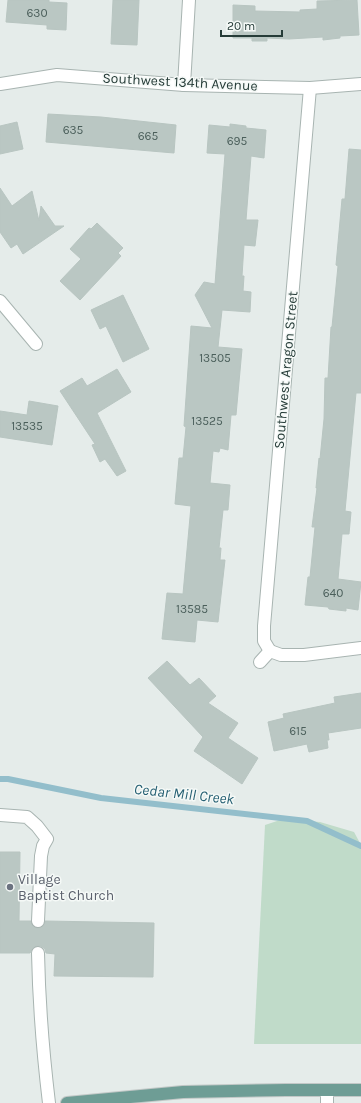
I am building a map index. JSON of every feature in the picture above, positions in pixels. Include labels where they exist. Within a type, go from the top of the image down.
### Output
[{"type":"main road","points":[[67,1103],[183,1092],[361,1090]]},
{"type":"street","points":[[184,85],[189,0]]},
{"type":"street","name":"Southwest 134th Avenue","points":[[0,84],[57,75],[184,85],[310,88],[361,84]]},
{"type":"street","name":"Southwest Aragon Street","points":[[270,651],[264,641],[264,626],[310,88]]},
{"type":"street","points":[[0,301],[36,344]]},
{"type":"street","points":[[260,662],[270,651],[281,655],[304,655],[361,648]]},
{"type":"street","points":[[0,815],[27,817],[37,826],[47,839],[43,846],[41,856],[38,921]]},
{"type":"street","points":[[38,953],[39,995],[49,1103]]},
{"type":"street","points":[[326,1103],[327,1090]]},
{"type":"green space","points":[[283,819],[320,822],[354,832],[361,845],[361,1044],[254,1044],[265,825]]},
{"type":"building","points":[[8,0],[49,0],[49,2],[67,3],[66,30],[47,29],[47,25],[6,22]]},
{"type":"building","points":[[113,0],[139,0],[137,45],[111,44]]},
{"type":"building","points":[[357,0],[359,35],[340,36],[340,38],[323,40],[323,37],[289,39],[267,38],[267,41],[252,41],[252,38],[233,38],[233,5],[255,6],[255,11],[300,12],[300,10],[317,9],[317,1]]},
{"type":"building","points":[[48,114],[101,117],[176,125],[174,153],[46,142]]},
{"type":"building","points":[[17,122],[23,149],[0,154],[0,126]]},
{"type":"building","points":[[230,124],[246,126],[246,128],[266,130],[264,158],[251,156],[246,220],[258,220],[255,246],[244,245],[242,276],[244,276],[243,291],[251,292],[250,312],[222,310],[218,347],[242,349],[236,415],[231,415],[228,450],[220,448],[219,452],[213,451],[210,483],[230,485],[228,510],[223,510],[219,548],[221,548],[220,560],[225,560],[218,622],[197,620],[195,642],[162,639],[167,593],[183,594],[191,506],[175,504],[179,458],[183,458],[186,427],[184,426],[191,326],[212,328],[195,295],[204,282],[215,284],[225,154],[207,153],[209,125],[230,127]]},
{"type":"building","points":[[349,149],[361,150],[361,393],[356,393],[345,511],[351,512],[349,534],[342,534],[338,579],[361,582],[358,610],[346,608],[346,611],[329,609],[328,607],[305,605],[308,577],[310,577],[315,527],[312,527],[324,419],[325,378],[328,378],[331,327],[338,266],[336,265],[342,199],[345,199]]},
{"type":"building","points":[[0,188],[12,206],[32,191],[39,221],[41,206],[55,226],[64,226],[23,254],[17,244],[11,248],[0,232]]},
{"type":"building","points":[[97,223],[123,248],[118,253],[121,256],[80,300],[60,281],[81,259],[70,249],[89,228],[91,229]]},
{"type":"building","points":[[123,295],[149,349],[123,362],[106,326],[100,329],[91,310]]},
{"type":"building","points":[[117,369],[131,392],[97,413],[126,471],[117,476],[105,459],[100,462],[92,445],[95,444],[60,391],[82,378],[87,386]]},
{"type":"building","points":[[29,401],[58,406],[52,445],[0,437],[0,411],[27,415]]},
{"type":"building","points":[[167,661],[190,685],[199,678],[216,696],[208,703],[238,723],[228,738],[258,758],[242,784],[194,751],[203,737],[148,678]]},
{"type":"building","points":[[361,693],[361,728],[328,733],[328,748],[309,752],[307,744],[274,751],[268,722],[284,718],[283,714],[335,703],[334,697]]},
{"type":"building","name":"Village Baptist Church","points":[[0,852],[20,852],[19,921],[31,921],[34,927],[38,928],[44,925],[45,921],[154,923],[153,977],[54,976],[55,954],[46,953],[45,949],[41,946],[34,947],[30,953],[0,953]]},
{"type":"waterway","name":"Cedar Mill Creek","points":[[0,779],[8,779],[101,798],[307,821],[361,846]]},
{"type":"place","name":"Village Baptist Church","points":[[10,887]]}]
